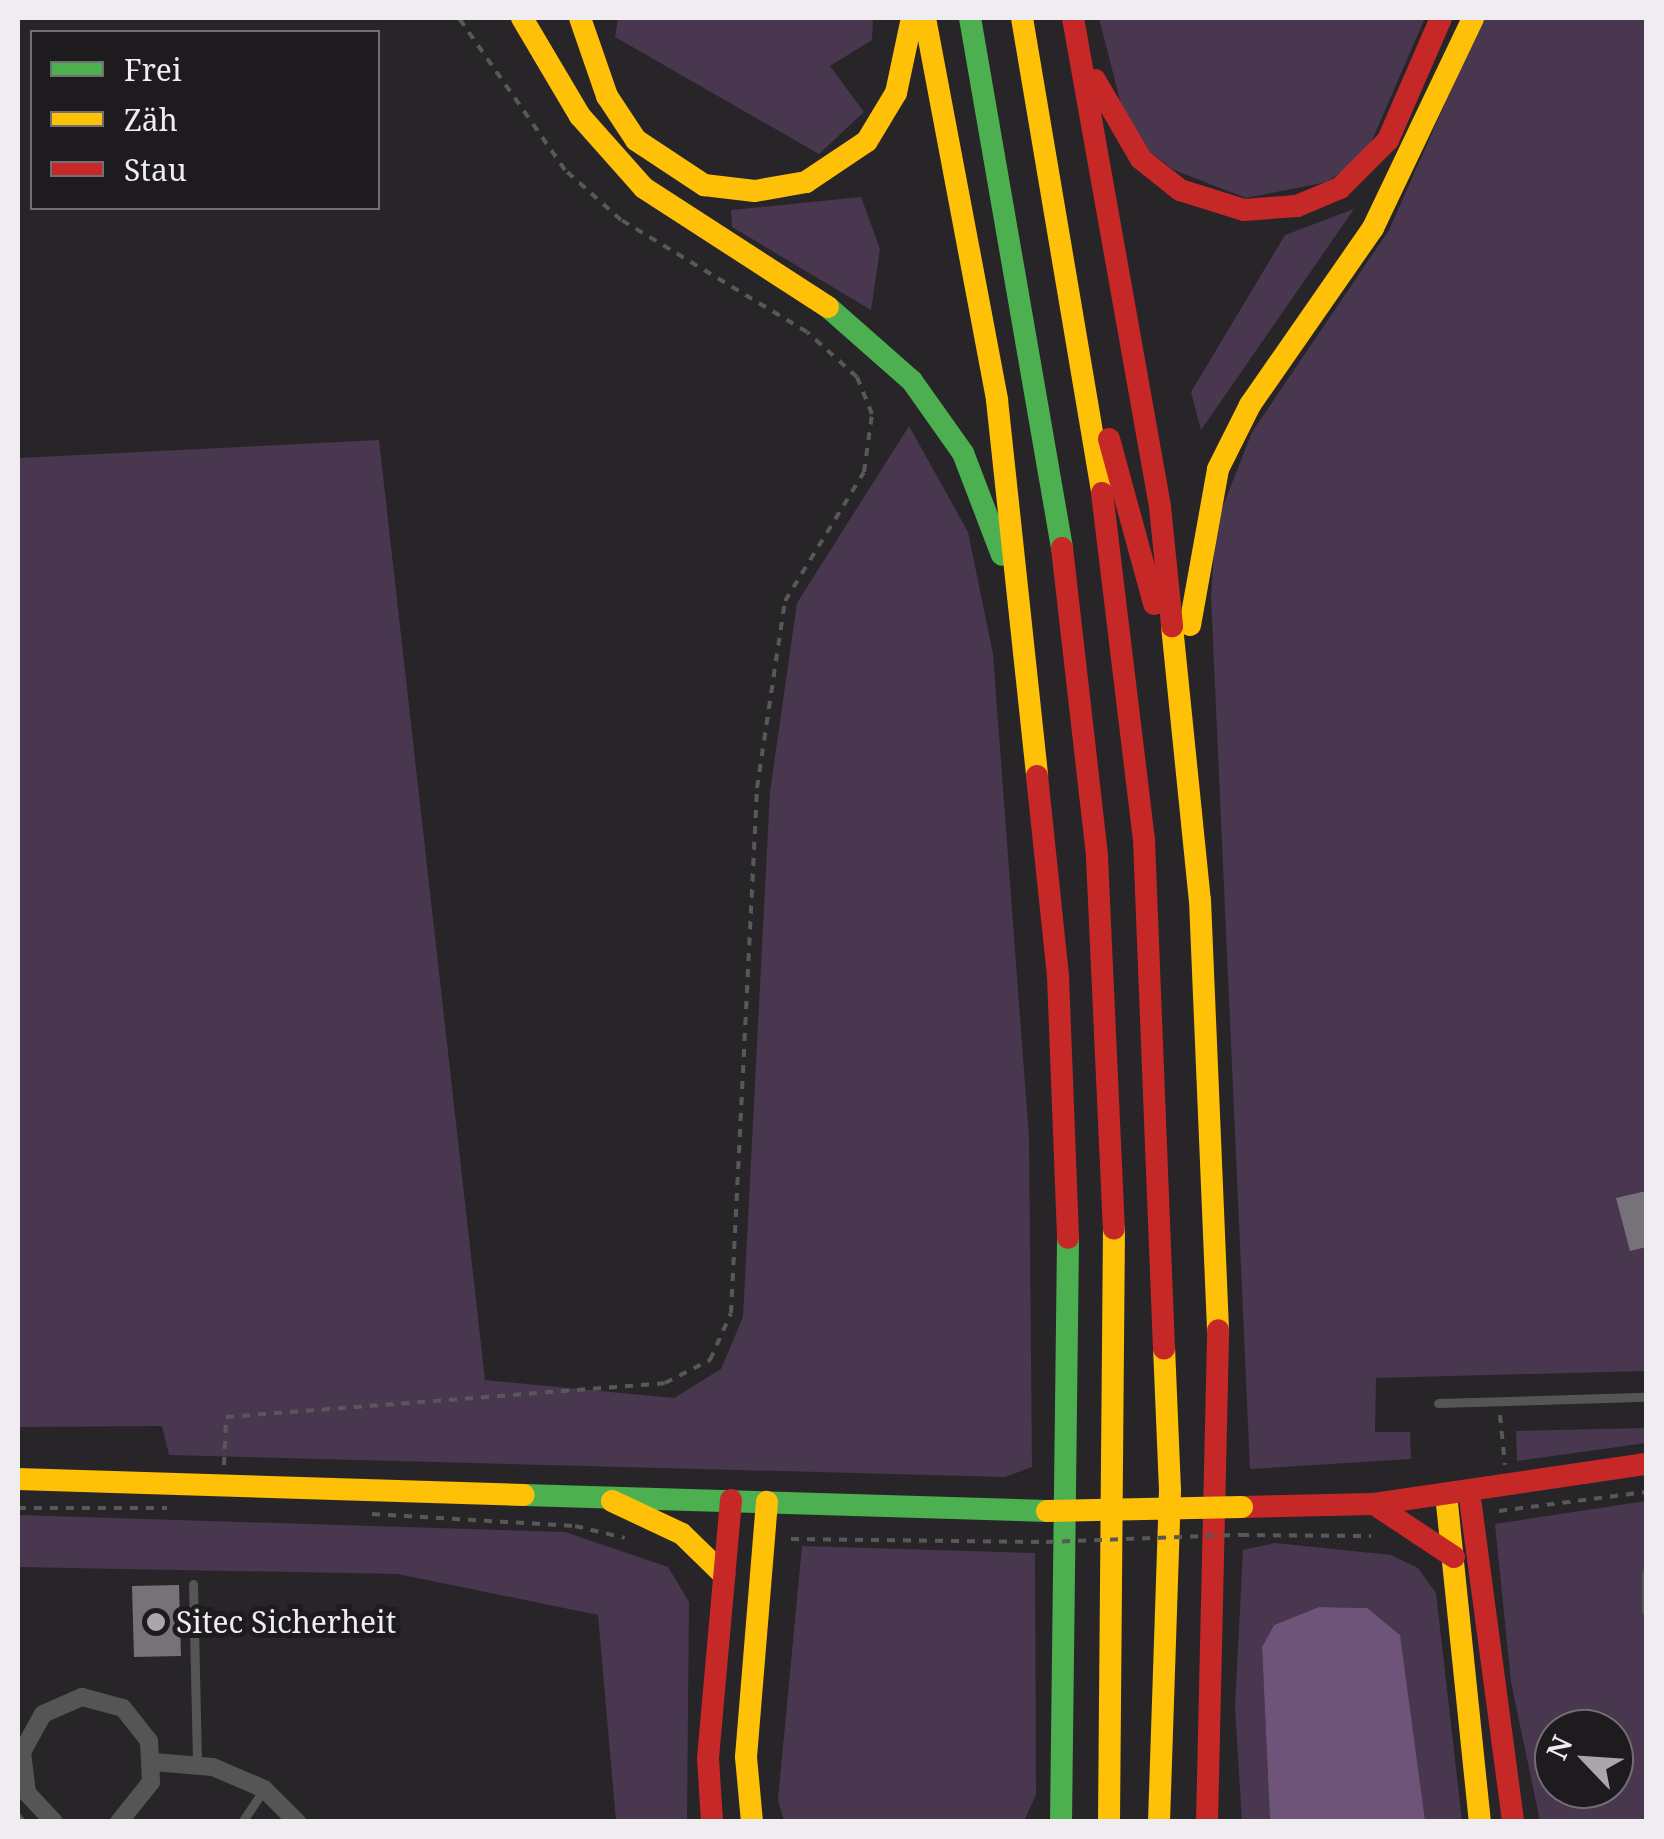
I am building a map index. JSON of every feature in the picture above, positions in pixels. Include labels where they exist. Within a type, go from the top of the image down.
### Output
[{"type":"main road","points":[[522,18],[580,116],[644,188],[842,315],[927,398],[981,493],[1024,619]]},
{"type":"main road","points":[[580,18],[607,96],[636,140],[704,184],[755,191],[806,182],[867,141],[896,93],[912,18]]},
{"type":"main road","points":[[924,18],[968,209],[1024,619],[1069,1206],[1066,1731],[1061,1822]]},
{"type":"main road","points":[[970,18],[1050,439],[1097,857],[1120,1353],[1109,1822]]},
{"type":"main road","points":[[1022,18],[1089,382],[1156,1025],[1170,1490],[1159,1822]]},
{"type":"main road","points":[[1073,18],[1160,507],[1188,750],[1221,1394],[1214,1730],[1206,1822]]},
{"type":"main road","points":[[1080,51],[1123,135],[1162,178],[1221,206],[1271,210],[1318,199],[1366,167],[1403,112],[1440,18]]},
{"type":"main road","points":[[1188,750],[1190,589],[1218,470],[1250,405],[1372,228],[1473,18]]},
{"type":"main road","points":[[1089,382],[1126,485],[1188,750]]},
{"type":"main road","points":[[18,1480],[224,1482],[612,1501],[730,1500],[1046,1511],[1374,1504],[1646,1464]]},
{"type":"main road","points":[[1458,1492],[1454,1557],[1480,1822]]},
{"type":"main road","points":[[1458,1492],[1513,1822]]},
{"type":"main road","points":[[712,1822],[708,1758],[730,1500]]},
{"type":"main road","points":[[612,1501],[682,1534],[724,1575]]},
{"type":"main road","points":[[752,1822],[746,1757],[768,1502]]},
{"type":"main road","points":[[1374,1504],[1454,1557]]},
{"type":"main road","points":[[1214,1730],[1226,1822]]},
{"type":"main road","points":[[1041,1822],[1066,1731]]},
{"type":"street","points":[[54,1822],[20,1773],[22,1752],[43,1714],[82,1698],[123,1708],[154,1762],[143,1800],[119,1822]]},
{"type":"street","points":[[154,1762],[197,1765],[264,1789],[297,1822]]},
{"type":"lane","points":[[1438,1404],[1646,1397]]},
{"type":"lane","points":[[1646,1573],[1646,1611]]},
{"type":"lane","points":[[193,1584],[197,1765]]},
{"type":"lane","points":[[242,1822],[264,1789]]},
{"type":"path","points":[[224,1482],[226,1417],[665,1384],[710,1360],[731,1313],[758,788],[785,600],[864,472],[872,414],[857,377],[807,332],[620,220],[566,170],[459,18]]},
{"type":"path","points":[[1499,1402],[1510,1509]]},
{"type":"path","points":[[18,1508],[174,1508]]},
{"type":"path","points":[[351,1514],[575,1526],[646,1543]]},
{"type":"path","points":[[763,1540],[1046,1542],[1241,1535]]},
{"type":"path","points":[[18,1814],[24,1822]]},
{"type":"shaded area","points":[[618,18],[873,18],[872,40],[830,66],[864,112],[819,154],[615,37]]},
{"type":"shaded area","points":[[1099,18],[1425,18],[1366,154],[1327,182],[1246,198],[1174,170],[1129,136]]},
{"type":"shaded area","points":[[1483,18],[1646,18],[1646,1371],[1376,1378],[1375,1432],[1410,1432],[1411,1459],[1250,1469],[1211,596],[1216,524],[1252,432],[1389,230]]},
{"type":"shaded area","points":[[861,197],[880,249],[871,310],[732,227],[731,210]]},
{"type":"shaded area","points":[[1354,209],[1201,430],[1191,392],[1285,235]]},
{"type":"shaded area","points":[[909,426],[968,532],[993,654],[1029,1138],[1032,1467],[1005,1477],[169,1455],[162,1426],[18,1427],[18,458],[379,440],[485,1380],[674,1398],[721,1369],[743,1317],[770,791],[797,603]]},
{"type":"shaded area","points":[[1646,1428],[1646,1443],[1517,1461],[1516,1431]]},
{"type":"shaded area","points":[[1646,1501],[1646,1821],[1540,1821],[1537,1809],[1634,1809],[1634,1709],[1534,1709],[1534,1792],[1511,1682],[1495,1524]]},
{"type":"shaded area","points":[[18,1515],[565,1532],[668,1567],[689,1602],[687,1821],[616,1821],[598,1615],[398,1574],[18,1567]]},
{"type":"shaded area","points":[[1275,1543],[1391,1555],[1418,1568],[1436,1593],[1462,1821],[1425,1821],[1366,1608],[1319,1607],[1274,1625],[1262,1647],[1270,1821],[1242,1822],[1235,1707],[1243,1550]]},
{"type":"shaded area","points":[[802,1546],[1035,1553],[1036,1795],[1024,1821],[784,1821],[778,1800]]},
{"type":"shaded area","points":[[1319,1607],[1367,1608],[1400,1635],[1425,1821],[1270,1821],[1262,1647],[1274,1625]]},
{"type":"building","points":[[1646,1191],[1646,1247],[1630,1251],[1616,1198]]},
{"type":"building","name":"Sitec Sicherheit","points":[[179,1585],[181,1656],[134,1657],[132,1586]]},
{"type":"traffic: fast","points":[[970,18],[1062,548]]},
{"type":"traffic: fast","points":[[828,307],[912,381],[963,453],[1002,555]]},
{"type":"traffic: fast","points":[[1061,1822],[1068,1238]]},
{"type":"traffic: fast","points":[[524,1495],[1047,1511]]},
{"type":"traffic: slow","points":[[522,18],[580,116],[644,188],[828,307]]},
{"type":"traffic: slow","points":[[580,18],[607,96],[636,140],[704,185],[755,191],[806,182],[867,141],[896,93],[912,18]]},
{"type":"traffic: slow","points":[[925,18],[997,400],[1037,776]]},
{"type":"traffic: slow","points":[[1022,18],[1102,493]]},
{"type":"traffic: slow","points":[[1190,625],[1218,469],[1250,405],[1373,228],[1473,18]]},
{"type":"traffic: slow","points":[[1172,626],[1200,900],[1218,1330]]},
{"type":"traffic: slow","points":[[1109,1822],[1114,1229]]},
{"type":"traffic: slow","points":[[1159,1822],[1170,1490],[1164,1349]]},
{"type":"traffic: slow","points":[[18,1479],[524,1495]]},
{"type":"traffic: slow","points":[[1446,1494],[1480,1822]]},
{"type":"traffic: slow","points":[[612,1501],[682,1534],[724,1575]]},
{"type":"traffic: slow","points":[[752,1822],[746,1757],[767,1502]]},
{"type":"traffic: slow","points":[[1047,1511],[1242,1507]]},
{"type":"traffic: jam","points":[[1073,18],[1160,507],[1172,626]]},
{"type":"traffic: jam","points":[[1095,80],[1141,159],[1180,190],[1244,210],[1297,206],[1340,188],[1388,140],[1441,18]]},
{"type":"traffic: jam","points":[[1109,439],[1154,604]]},
{"type":"traffic: jam","points":[[1102,493],[1144,840],[1164,1349]]},
{"type":"traffic: jam","points":[[1062,548],[1097,857],[1114,1229]]},
{"type":"traffic: jam","points":[[1037,776],[1058,976],[1068,1238]]},
{"type":"traffic: jam","points":[[1207,1822],[1218,1330]]},
{"type":"traffic: jam","points":[[1242,1507],[1374,1504],[1646,1464]]},
{"type":"traffic: jam","points":[[1469,1491],[1513,1822]]},
{"type":"traffic: jam","points":[[712,1822],[708,1758],[731,1500]]},
{"type":"traffic: jam","points":[[1374,1504],[1454,1557]]},
{"type":"place","name":"Sitec Sicherheit","points":[[156,1622]]}]
